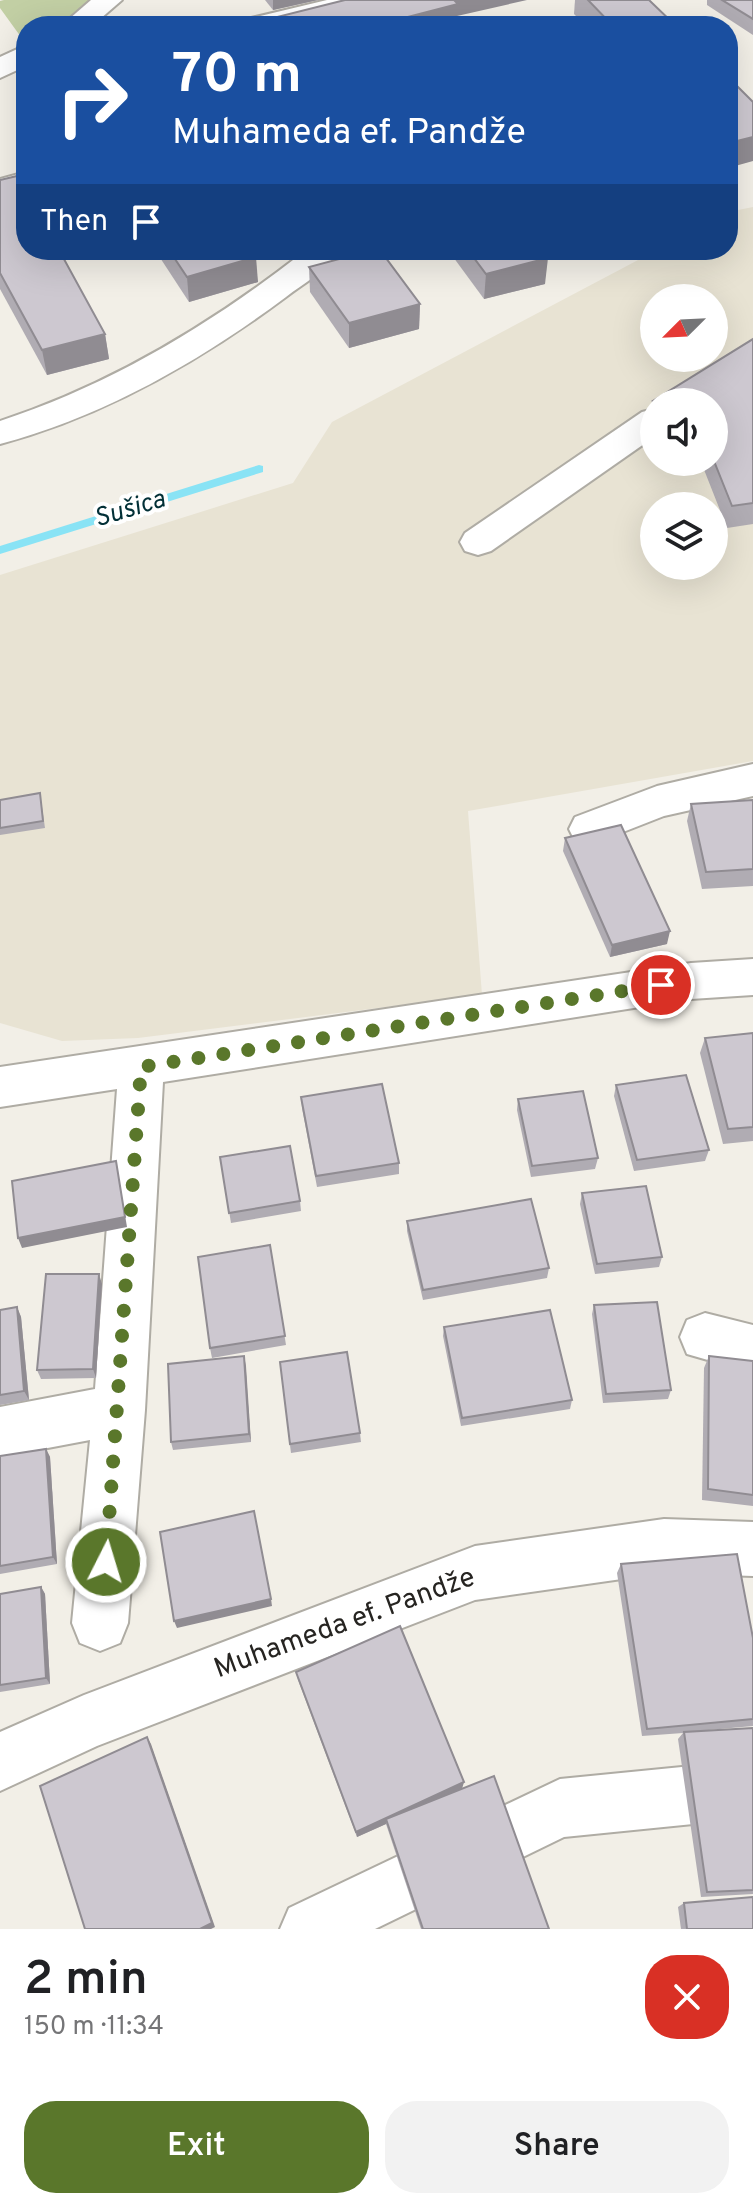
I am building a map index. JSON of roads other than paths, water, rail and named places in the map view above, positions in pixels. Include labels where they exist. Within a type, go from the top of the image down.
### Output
[{"type":"street","points":[[88,16],[108,0]]},
{"type":"street","points":[[295,16],[362,0]]},
{"type":"street","points":[[0,433],[44,420],[171,361],[242,316],[313,260]]},
{"type":"street","points":[[478,542],[640,430]]},
{"type":"street","points":[[590,829],[657,802],[753,780]]},
{"type":"street","points":[[0,1087],[661,985],[753,977]]},
{"type":"street","points":[[0,1063],[51,1080]]},
{"type":"street","points":[[100,1623],[119,1410],[141,1067]]},
{"type":"street","points":[[705,1337],[753,1349]]},
{"type":"street","points":[[0,1432],[119,1410]]},
{"type":"street","name":"Muhameda ef. Pandže","points":[[0,1762],[84,1723],[475,1573],[664,1546],[753,1549]]},
{"type":"street","points":[[310,1929],[560,1808],[753,1789]]},
{"type":"waterway","name":"Sušica","points":[[0,550],[259,469]]}]
